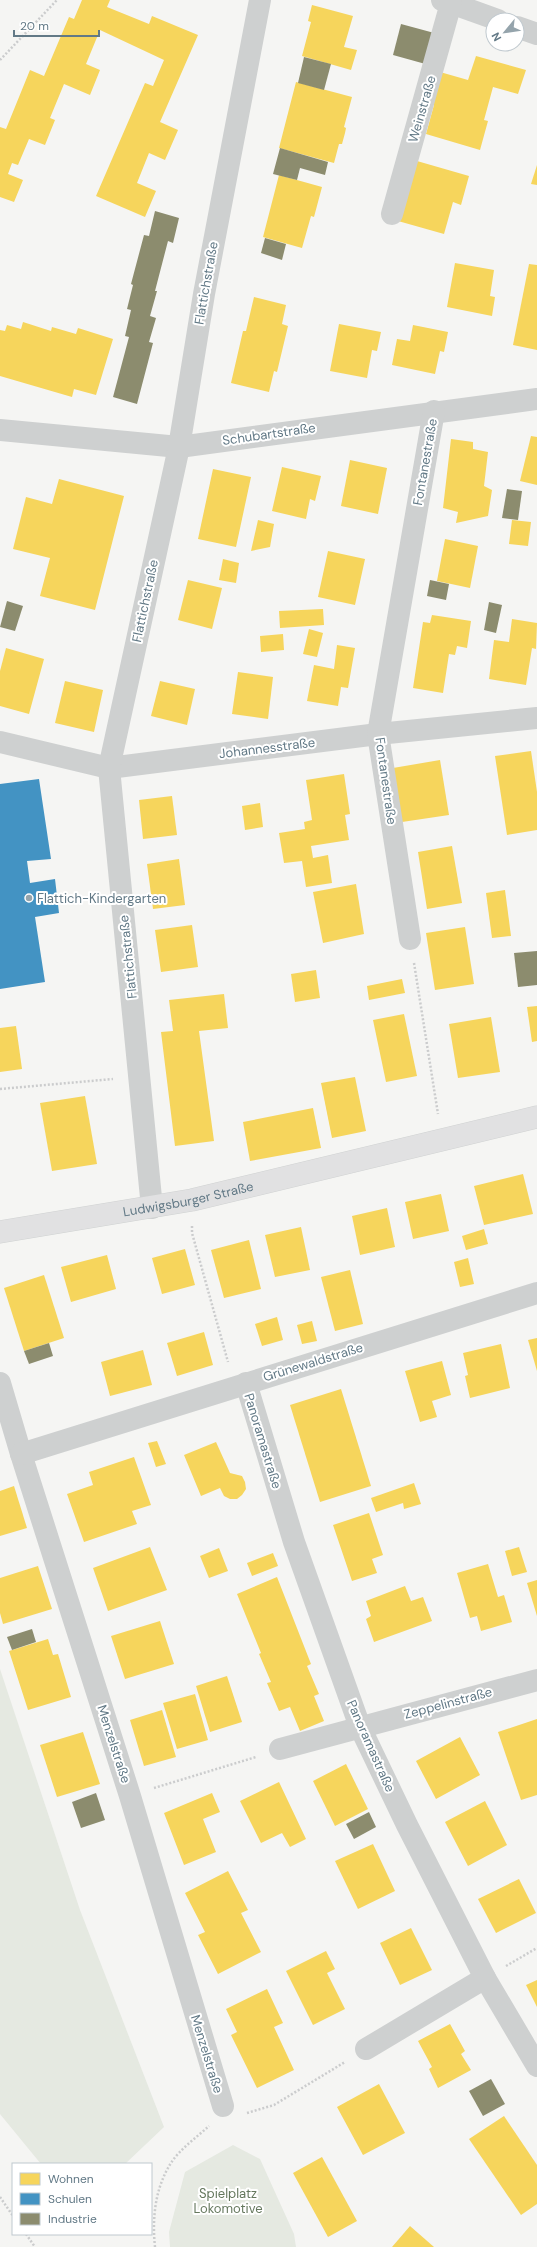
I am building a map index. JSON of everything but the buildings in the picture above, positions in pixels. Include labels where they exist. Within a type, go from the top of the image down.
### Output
[{"type":"main road","name":"Ludwigsburger Straße","points":[[0,1232],[152,1208],[192,1200],[537,1117]]},
{"type":"street","name":"Flattichstraße","points":[[152,1208],[109,768],[179,447],[204,294],[260,0]]},
{"type":"street","name":"Weinstraße","points":[[392,214],[447,1],[485,15]]},
{"type":"street","points":[[525,30],[537,34]]},
{"type":"street","name":"Schubartstraße","points":[[0,430],[179,447],[434,411],[537,399]]},
{"type":"street","name":"Fontanestraße","points":[[410,939],[378,734],[434,411]]},
{"type":"street","name":"Johannesstraße","points":[[0,742],[109,768],[378,734],[537,718]]},
{"type":"street","name":"Grünewaldstraße","points":[[21,1454],[537,1293]]},
{"type":"street","name":"Menzelstraße","points":[[0,1383],[21,1454],[130,1796],[223,2106]]},
{"type":"street","name":"Panoramastraße","points":[[241,1385],[294,1542],[360,1727],[485,1978],[537,2066]]},
{"type":"street","name":"Zeppelinstraße","points":[[280,1749],[537,1680]]},
{"type":"street","points":[[366,2049],[485,1978]]},
{"type":"path","points":[[0,60],[57,0]]},
{"type":"path","points":[[410,939],[436,1105]]},
{"type":"path","points":[[0,1088],[140,1077]]},
{"type":"path","points":[[192,1200],[192,1233],[241,1385]]},
{"type":"path","points":[[130,1796],[280,1749]]},
{"type":"path","points":[[485,1978],[537,1948]]},
{"type":"path","points":[[274,2105],[366,2049]]},
{"type":"path","points":[[155,2247],[153,2227],[158,2187],[171,2162],[214,2120],[223,2106]]},
{"type":"path","points":[[0,2197],[12,2215]]},
{"type":"path","points":[[27,2235],[35,2247]]},
{"type":"green space","points":[[0,1669],[80,1910],[164,2127],[126,2163],[40,2163],[0,2114]]},
{"type":"green space","name":"Spielplatz Lokomotive","points":[[233,2145],[260,2159],[294,2234],[296,2247],[170,2247],[169,2232],[185,2172]]},
{"type":"place","name":"Flattich-Kindergarten","points":[[29,898]]}]
